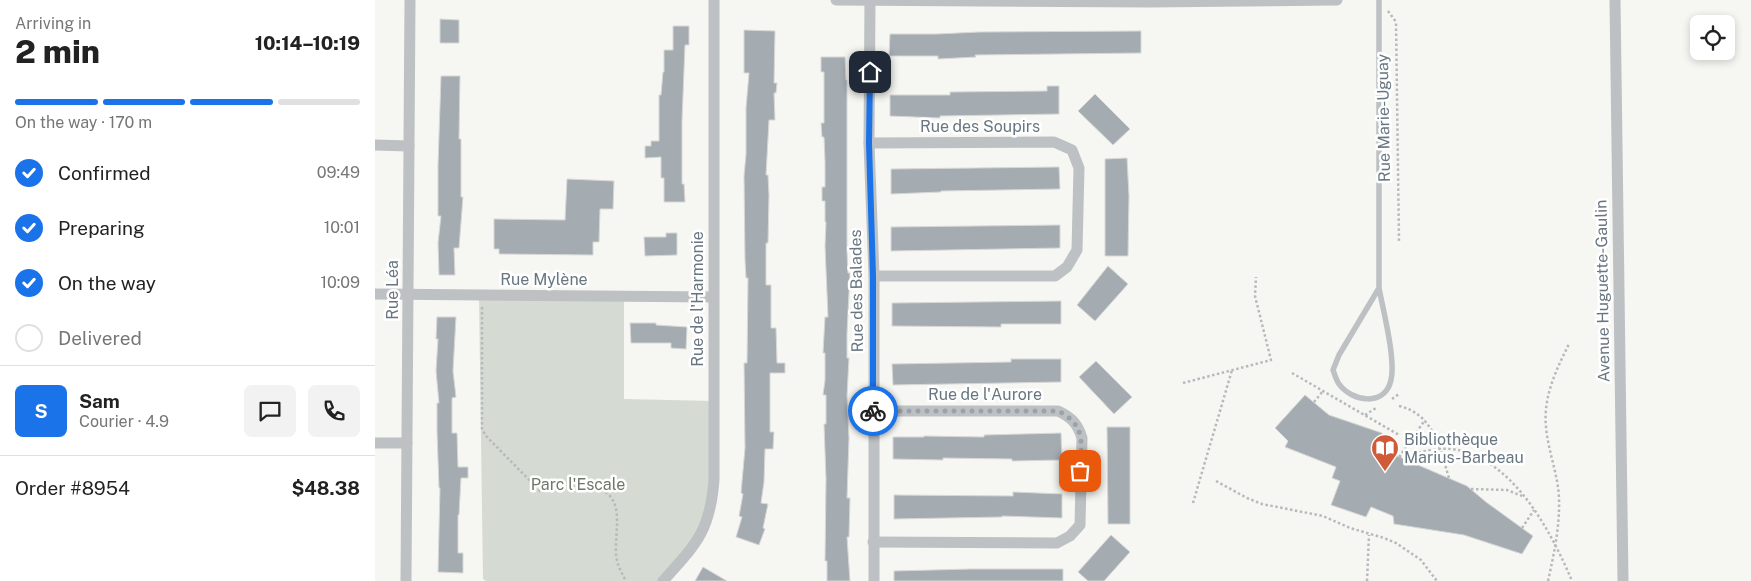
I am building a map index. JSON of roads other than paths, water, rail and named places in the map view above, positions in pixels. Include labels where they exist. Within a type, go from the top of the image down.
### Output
[{"type":"street","name":"Rue Léa","points":[[406,581],[410,0]]},
{"type":"street","name":"Rue de l'Harmonie","points":[[663,581],[700,536],[708,520],[714,480],[714,0]]},
{"type":"street","points":[[836,0],[1337,0]]},
{"type":"street","name":"Rue des Balades","points":[[870,0],[869,143],[873,276],[874,581]]},
{"type":"street","name":"Avenue Huguette-Gaulin","points":[[1615,0],[1623,581]]},
{"type":"street","name":"Rue des Soupirs","points":[[869,143],[1054,142],[1073,150],[1079,168],[1077,250],[1067,267],[1055,276],[873,276]]},
{"type":"street","points":[[375,145],[409,146]]},
{"type":"street","name":"Rue Mylène","points":[[375,294],[713,297]]},
{"type":"street","name":"Rue de l'Aurore","points":[[873,411],[1058,411],[1069,416],[1079,429],[1081,438],[1080,525],[1069,536],[1057,543],[873,542]]},
{"type":"street","points":[[375,442],[407,443]]},
{"type":"lane","name":"Rue Marie-Uguay","points":[[1379,0],[1379,288],[1387,327],[1391,358],[1391,379],[1381,396],[1369,400],[1361,399],[1339,385],[1333,370],[1339,354],[1379,288]]},
{"type":"place","name":"Bibliothèque Marius-Barbeau","points":[[1385,472]]},
{"type":"park label","name":"Parc l'Escale","points":[[578,484]]}]
